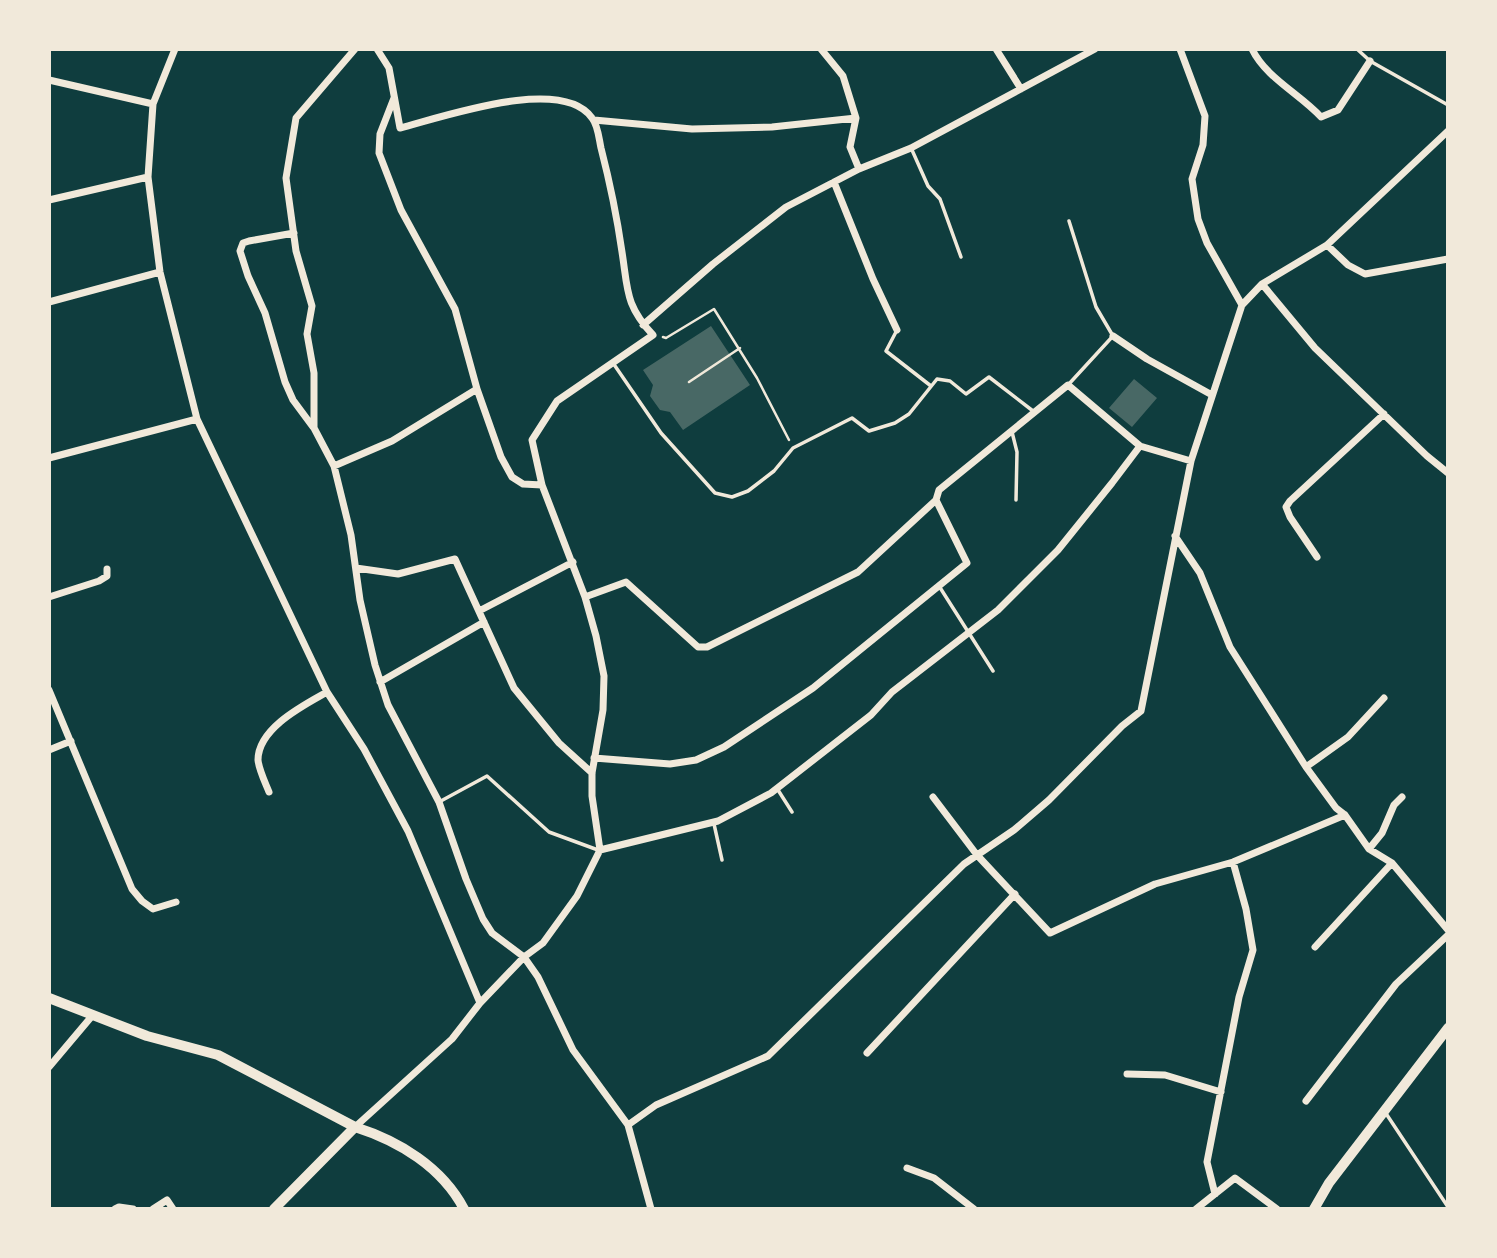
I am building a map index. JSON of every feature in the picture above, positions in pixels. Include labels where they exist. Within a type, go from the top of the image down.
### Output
[{"type":"main road","points":[[49,998],[148,1036],[219,1055],[355,1126],[379,1134],[403,1147],[435,1172],[464,1209]]},
{"type":"main road","points":[[1314,1209],[1329,1183],[1448,1028]]},
{"type":"street","points":[[176,49],[153,104],[148,177],[160,272],[197,419],[327,692],[364,749],[408,831],[480,1003]]},
{"type":"street","points":[[314,428],[314,373],[307,334],[312,306],[296,251],[286,178],[296,118],[355,49]]},
{"type":"street","points":[[278,1208],[355,1126],[452,1039],[480,1003],[524,957],[543,943],[576,897],[600,850],[592,796],[592,773],[603,710],[604,676],[585,597],[542,485],[531,440],[557,401],[653,335],[629,302],[613,197],[594,120],[580,104],[557,98],[514,100],[400,128],[389,68],[377,49]]},
{"type":"street","points":[[821,49],[843,76],[856,118],[850,147],[859,169]]},
{"type":"street","points":[[996,49],[1021,89]]},
{"type":"street","points":[[643,324],[713,264],[786,207],[859,169],[911,148],[1094,49]]},
{"type":"street","points":[[1180,49],[1205,116],[1203,145],[1192,179],[1198,219],[1207,243],[1242,305]]},
{"type":"street","points":[[1252,49],[1265,66],[1310,104],[1321,117],[1338,110],[1370,61]]},
{"type":"street","points":[[49,80],[153,104]]},
{"type":"street","points":[[395,97],[380,134],[379,153],[401,210],[455,309],[477,389],[501,457],[512,477],[523,484],[542,485]]},
{"type":"street","points":[[594,120],[692,130],[772,127],[856,118]]},
{"type":"street","points":[[628,1125],[656,1105],[768,1056],[964,863],[1014,830],[1049,800],[1122,726],[1141,711],[1191,461],[1242,305],[1262,284],[1327,245],[1448,131]]},
{"type":"street","points":[[49,200],[148,177]]},
{"type":"street","points":[[834,182],[873,279],[898,330]]},
{"type":"street","points":[[294,233],[248,241],[243,243],[240,251],[265,313],[289,391],[314,428],[334,466],[351,536],[360,600],[387,705],[439,802],[483,919],[492,933],[524,957],[538,977],[573,1050],[628,1125],[650,1209]]},
{"type":"street","points":[[1327,245],[1348,265],[1365,274],[1448,259]]},
{"type":"street","points":[[49,302],[160,272]]},
{"type":"street","points":[[1262,284],[1315,348],[1448,473]]},
{"type":"street","points":[[1113,336],[1147,359],[1212,395]]},
{"type":"street","points":[[585,597],[626,582],[698,647],[707,647],[858,572],[936,500],[939,490],[1068,385],[1140,446],[1191,461]]},
{"type":"street","points":[[334,466],[392,441],[477,389]]},
{"type":"street","points":[[1317,557],[1286,507],[1384,414]]},
{"type":"street","points":[[49,458],[197,419]]},
{"type":"street","points":[[600,850],[714,822],[777,788],[871,715],[892,692],[998,610],[1058,550],[1140,446]]},
{"type":"street","points":[[594,758],[670,764],[696,760],[724,747],[813,688],[967,563],[936,500]]},
{"type":"street","points":[[1175,536],[1200,573],[1230,647],[1306,767],[1369,849],[1392,863],[1448,933],[1395,984],[1306,1101]]},
{"type":"street","points":[[356,568],[398,574],[455,559],[514,688],[559,743],[592,773]]},
{"type":"street","points":[[479,611],[573,562]]},
{"type":"street","points":[[49,597],[99,581],[107,576],[107,569]]},
{"type":"street","points":[[380,682],[484,622]]},
{"type":"street","points":[[49,690],[132,889],[153,909],[176,902]]},
{"type":"street","points":[[268,792],[258,760],[263,743],[277,725],[296,709],[327,692]]},
{"type":"street","points":[[1306,767],[1348,737],[1384,698]]},
{"type":"street","points":[[49,750],[71,741]]},
{"type":"street","points":[[1369,849],[1382,833],[1394,804],[1402,796]]},
{"type":"street","points":[[933,797],[977,855],[1050,933],[1156,884],[1233,862],[1345,815]]},
{"type":"street","points":[[1215,1194],[1207,1162],[1238,997],[1253,950],[1246,909],[1233,862]]},
{"type":"street","points":[[1315,947],[1392,863]]},
{"type":"street","points":[[867,1053],[1015,894]]},
{"type":"street","points":[[49,1067],[92,1016]]},
{"type":"street","points":[[1127,1074],[1165,1075],[1221,1092]]},
{"type":"street","points":[[907,1168],[934,1178],[974,1209]]},
{"type":"street","points":[[1196,1209],[1235,1178],[1278,1209]]},
{"type":"street","points":[[153,1209],[167,1200],[173,1209]]},
{"type":"street","points":[[115,1209],[133,1209]]},
{"type":"lane","points":[[1357,49],[1370,61],[1448,104]]},
{"type":"lane","points":[[911,148],[928,186],[940,199],[961,257]]},
{"type":"lane","points":[[1068,385],[1113,336],[1096,307],[1069,220]]},
{"type":"lane","points":[[898,330],[886,351],[931,386]]},
{"type":"lane","points":[[613,363],[661,433],[715,493],[732,497],[748,491],[774,471],[793,448],[852,418],[869,431],[895,424],[909,414],[937,379],[950,382],[966,394],[989,377],[1034,412]]},
{"type":"lane","points":[[1011,430],[1017,452],[1016,500]]},
{"type":"lane","points":[[939,586],[993,671]]},
{"type":"lane","points":[[439,802],[487,776],[548,832],[600,850]]},
{"type":"lane","points":[[777,788],[792,812]]},
{"type":"lane","points":[[714,822],[722,860]]},
{"type":"lane","points":[[1384,1110],[1448,1207]]},
{"type":"path","points":[[653,335],[666,338],[714,309],[740,348],[793,448]]},
{"type":"path","points":[[689,382],[740,348]]},
{"type":"building","points":[[711,326],[750,385],[683,430],[670,412],[660,410],[650,396],[653,385],[643,370]]},
{"type":"building","points":[[1134,379],[1157,398],[1132,427],[1109,408]]}]
